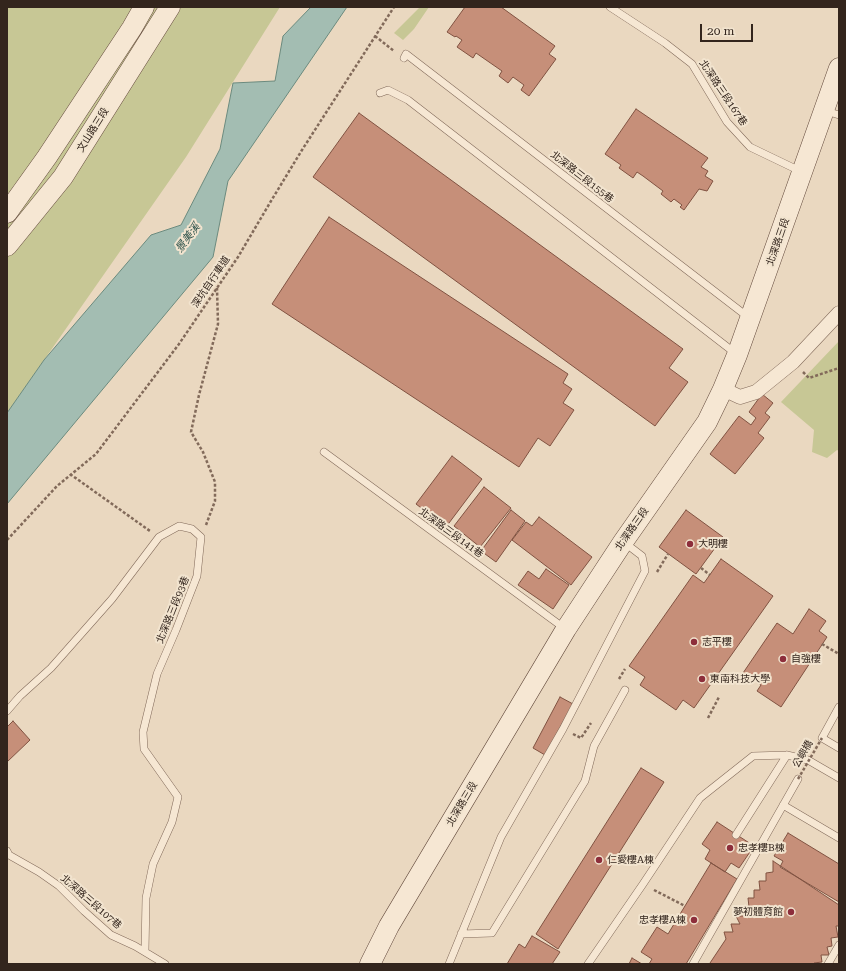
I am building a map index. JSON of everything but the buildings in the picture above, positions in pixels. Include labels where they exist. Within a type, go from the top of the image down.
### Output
[{"type":"main road","points":[[7,213],[51,150],[132,28],[144,7]]},
{"type":"main road","name":"文山路三段","points":[[7,246],[63,177],[170,7]]},
{"type":"main road","name":"北深路三段","points":[[370,964],[389,926],[566,629],[623,542],[707,422],[723,390],[737,355],[802,172],[832,113],[839,68]]},
{"type":"street","points":[[723,390],[740,397],[756,392],[793,362],[839,314]]},
{"type":"lane","name":"北深路三段167巷","points":[[610,7],[665,43],[692,64],[727,122],[750,147],[802,172]]},
{"type":"lane","name":"北深路三段155巷","points":[[404,58],[406,54],[750,319]]},
{"type":"lane","points":[[380,93],[388,90],[408,100],[737,355]]},
{"type":"lane","name":"北深路三段141巷","points":[[324,452],[566,629]]},
{"type":"lane","points":[[7,711],[20,696],[51,668],[112,599],[159,537],[179,526],[192,528],[201,537]]},
{"type":"lane","name":"北深路三段93巷","points":[[145,951],[146,898],[154,864],[172,822],[178,797],[144,749],[143,732],[157,674],[197,576],[201,537]]},
{"type":"lane","points":[[449,964],[501,837],[563,729],[646,572],[642,556],[623,542]]},
{"type":"lane","points":[[461,934],[492,933],[585,781],[594,746],[624,690]]},
{"type":"lane","points":[[839,707],[822,738],[839,748]]},
{"type":"lane","points":[[736,835],[787,755]]},
{"type":"lane","points":[[588,964],[700,798],[753,756],[787,755],[808,760],[839,778]]},
{"type":"lane","points":[[693,964],[798,779]]},
{"type":"lane","points":[[783,805],[839,838]]},
{"type":"lane","name":"北深路三段107巷","points":[[7,851],[9,855],[39,872],[59,886],[111,935],[145,951],[165,964]]},
{"type":"lane","points":[[828,964],[839,945]]},
{"type":"path","name":"深坑自行車道","points":[[7,540],[57,486],[96,454],[179,344],[238,257],[294,163],[394,7]]},
{"type":"path","points":[[375,36],[404,58]]},
{"type":"path","points":[[201,537],[215,502],[215,482],[203,452],[191,432],[199,395],[218,324],[217,288]]},
{"type":"path","points":[[809,378],[839,368]]},
{"type":"path","points":[[70,474],[159,537]]},
{"type":"path","points":[[701,568],[710,575]]},
{"type":"path","points":[[822,644],[839,654]]},
{"type":"path","points":[[617,682],[625,669]]},
{"type":"path","points":[[708,718],[719,697]]},
{"type":"path","points":[[563,729],[581,738],[593,719]]},
{"type":"path","name":"公嶼橋","points":[[798,779],[822,738]]},
{"type":"path","points":[[648,888],[685,906]]},
{"type":"green space","points":[[7,7],[280,7],[186,157],[7,413]]},
{"type":"green space","points":[[420,7],[429,7],[414,29],[403,40],[394,33]]},
{"type":"green space","points":[[839,341],[839,451],[837,450],[827,458],[812,452],[814,430],[781,402]]},
{"type":"water","name":"景美溪","points":[[311,7],[347,7],[228,181],[213,257],[7,504],[7,413],[44,360],[151,235],[181,225],[220,149],[233,83],[275,81],[283,36]]},
{"type":"place","name":"大明樓","points":[[690,544]]},
{"type":"place","name":"志平樓","points":[[694,642]]},
{"type":"place","name":"自強樓","points":[[783,659]]},
{"type":"place","name":"東南科技大學","points":[[702,679]]},
{"type":"place","name":"忠孝樓B棟","points":[[730,848]]},
{"type":"place","name":"仁愛樓A棟","points":[[599,860]]},
{"type":"place","name":"夢初體育館","points":[[791,912]]},
{"type":"place","name":"忠孝樓A棟","points":[[694,920]]}]
